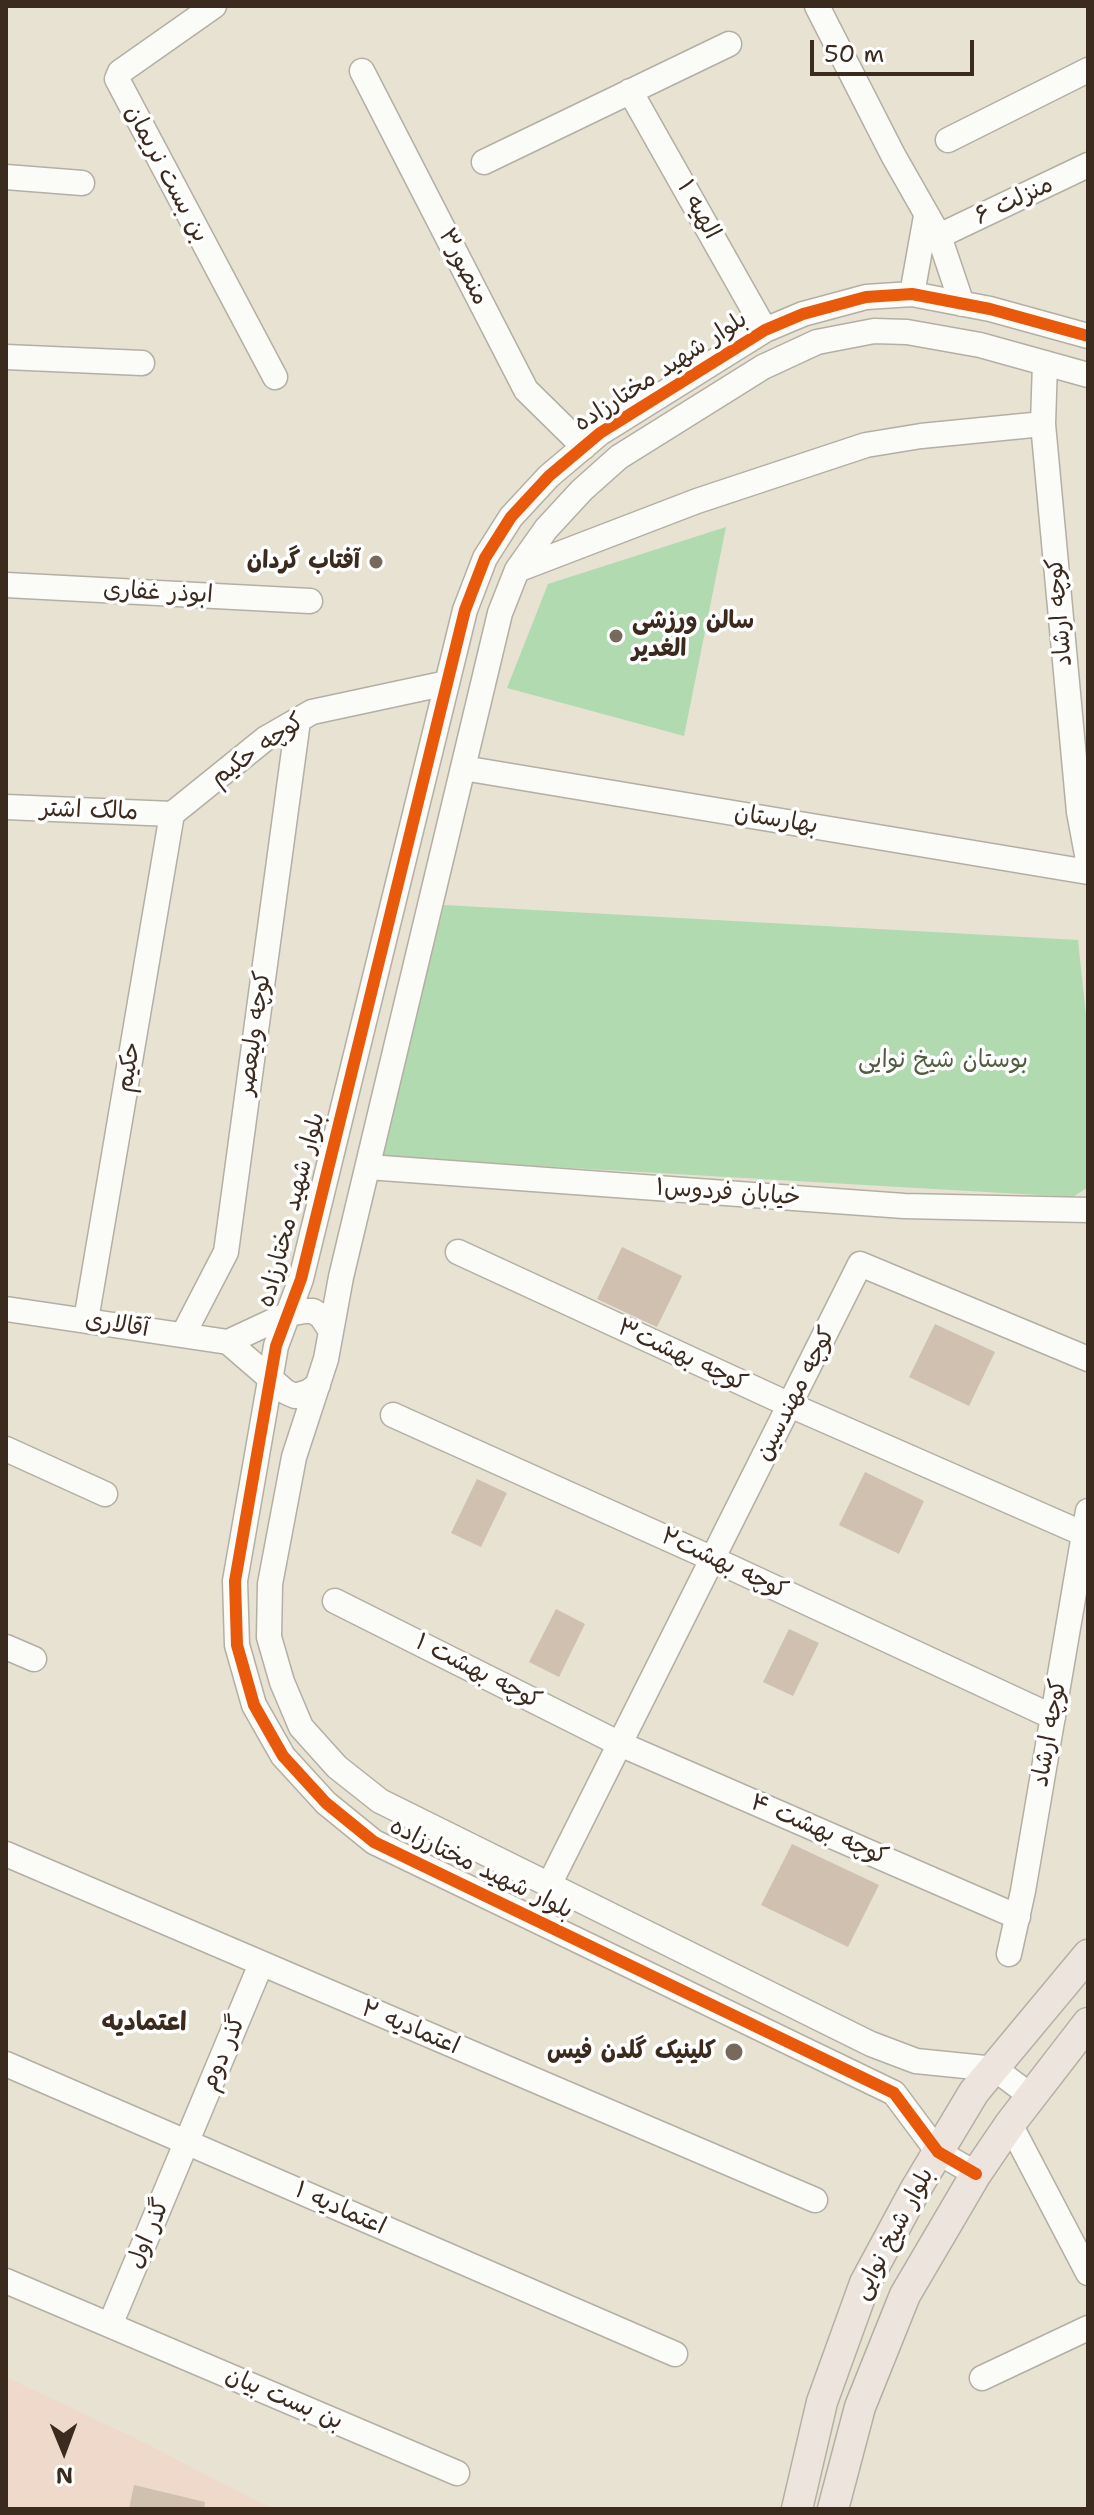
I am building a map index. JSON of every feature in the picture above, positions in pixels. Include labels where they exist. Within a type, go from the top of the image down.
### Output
[{"type":"main road","name":"بلوار شیخ نوایی","points":[[797,2509],[822,2402],[865,2283],[974,2092],[1088,1955]]},
{"type":"main road","name":"بلوار شیخ نوایی","points":[[833,2509],[860,2407],[905,2295],[976,2174],[1010,2124],[1088,2023]]},
{"type":"street","name":"بن بست نریمان","points":[[214,6],[120,72],[117,79],[275,377]]},
{"type":"street","points":[[823,8],[932,226],[962,304]]},
{"type":"street","points":[[484,162],[729,44]]},
{"type":"street","points":[[948,140],[1088,70]]},
{"type":"street","name":"منصور۳","points":[[362,71],[526,390],[584,447]]},
{"type":"street","name":"الهیه ۱","points":[[630,91],[765,330]]},
{"type":"street","name":"منزلت ۶","points":[[932,226],[1088,165]]},
{"type":"street","points":[[6,177],[82,183]]},
{"type":"street","points":[[912,294],[932,226]]},
{"type":"street","name":"بلوار شهید مختارزاده","points":[[976,2174],[938,2152],[894,2093],[374,1842],[326,1803],[283,1756],[254,1705],[237,1645],[235,1581],[276,1346],[301,1279],[465,610],[485,558],[511,517],[549,476],[584,447],[678,382],[765,330],[803,314],[866,297],[912,294],[1088,336]]},
{"type":"street","name":"بلوار شهید مختارزاده","points":[[995,2069],[916,2061],[871,2044],[380,1801],[337,1767],[301,1727],[282,1682],[269,1637],[270,1584],[294,1457],[318,1385],[500,613],[517,570],[582,490],[619,457],[763,367],[817,342],[874,331],[907,332],[980,345],[1088,375]]},
{"type":"street","points":[[6,357],[142,363]]},
{"type":"street","name":"کوچه ارشاد","points":[[1045,363],[1043,424],[1079,812],[1088,860]]},
{"type":"street","points":[[517,570],[697,501],[866,445],[921,436],[1043,424]]},
{"type":"street","name":"ابوذر غفاری","points":[[6,585],[310,601]]},
{"type":"street","name":"کوچه حکیم","points":[[172,814],[265,739],[312,712],[447,683]]},
{"type":"street","name":"کوچه ولیعصر","points":[[183,1335],[226,1252],[298,721]]},
{"type":"street","name":"بهارستان","points":[[463,768],[1088,872]]},
{"type":"street","name":"مالک اشتر","points":[[6,807],[172,814]]},
{"type":"street","name":"حکیم","points":[[86,1320],[172,814]]},
{"type":"street","name":"خیابان فردوس۱","points":[[368,1167],[904,1206],[1088,1210]]},
{"type":"street","name":"کوچه بهشت۳","points":[[458,1252],[790,1405],[1086,1523]]},
{"type":"street","name":"کوچه مهندسین","points":[[549,1885],[860,1264],[1088,1359]]},
{"type":"street","name":"آقالاری","points":[[6,1309],[228,1342]]},
{"type":"street","points":[[318,1385],[295,1396],[286,1392],[228,1342],[288,1314],[313,1311],[321,1316],[331,1331]]},
{"type":"street","name":"کوچه بهشت۲","points":[[393,1415],[1053,1717]]},
{"type":"street","points":[[6,1449],[105,1494]]},
{"type":"street","name":"کوچه ارشاد","points":[[1009,1954],[1086,1523]]},
{"type":"street","name":"کوچه بهشت ۱","points":[[335,1601],[620,1744]]},
{"type":"street","points":[[6,1647],[34,1659]]},
{"type":"street","name":"کوچه بهشت ۴","points":[[620,1744],[1018,1917]]},
{"type":"street","name":"اعتمادیه ۲","points":[[6,1854],[815,2200]]},
{"type":"street","name":"گذر دوم","points":[[187,2142],[261,1964]]},
{"type":"street","name":"اعتمادیه ۱","points":[[6,2064],[675,2354]]},
{"type":"street","points":[[995,2069],[1031,2096]]},
{"type":"street","points":[[1010,2124],[1088,2273]]},
{"type":"street","name":"گذر اول","points":[[110,2325],[187,2142]]},
{"type":"street","name":"بن بست بیان","points":[[6,2281],[457,2473]]},
{"type":"street","points":[[982,2378],[1088,2328]]},
{"type":"shaded area","points":[[6,2377],[141,2441],[272,2509],[6,2509]]},
{"type":"green space","name":"سالن ورزشی الغدیر","points":[[726,527],[684,736],[507,688],[548,584]]},
{"type":"green space","name":"بوستان شیخ نوایی","points":[[444,905],[1078,940],[1088,1035],[1088,1187],[1073,1197],[381,1157]]},
{"type":"building","points":[[622,1247],[682,1276],[657,1327],[597,1299]]},
{"type":"building","points":[[935,1324],[995,1352],[969,1406],[909,1377]]},
{"type":"building","points":[[865,1472],[924,1501],[899,1554],[839,1525]]},
{"type":"building","points":[[477,1479],[507,1493],[481,1547],[451,1533]]},
{"type":"building","points":[[556,1609],[585,1624],[559,1677],[529,1662]]},
{"type":"building","points":[[789,1629],[819,1643],[793,1696],[763,1682]]},
{"type":"building","points":[[792,1844],[879,1885],[848,1947],[761,1905]]},
{"type":"building","points":[[134,2485],[205,2502],[204,2509],[129,2509]]},
{"type":"cycle path","points":[[976,2174],[938,2152],[894,2093],[374,1842],[326,1803],[283,1756],[254,1705],[237,1645],[235,1581],[276,1346],[301,1279],[465,610],[485,558],[511,517],[549,476],[600,433],[765,330],[803,314],[866,297],[912,294],[990,309],[1088,336]]},
{"type":"place","name":"آفتاب گردان","points":[[376,562]]},
{"type":"place","name":"سالن ورزشی الغدیر","points":[[616,636]]},
{"type":"place","name":"کلینیک گلدن فیس","points":[[734,2052]]},
{"type":"district","name":"اعتمادیه","points":[[144,2023]]}]
